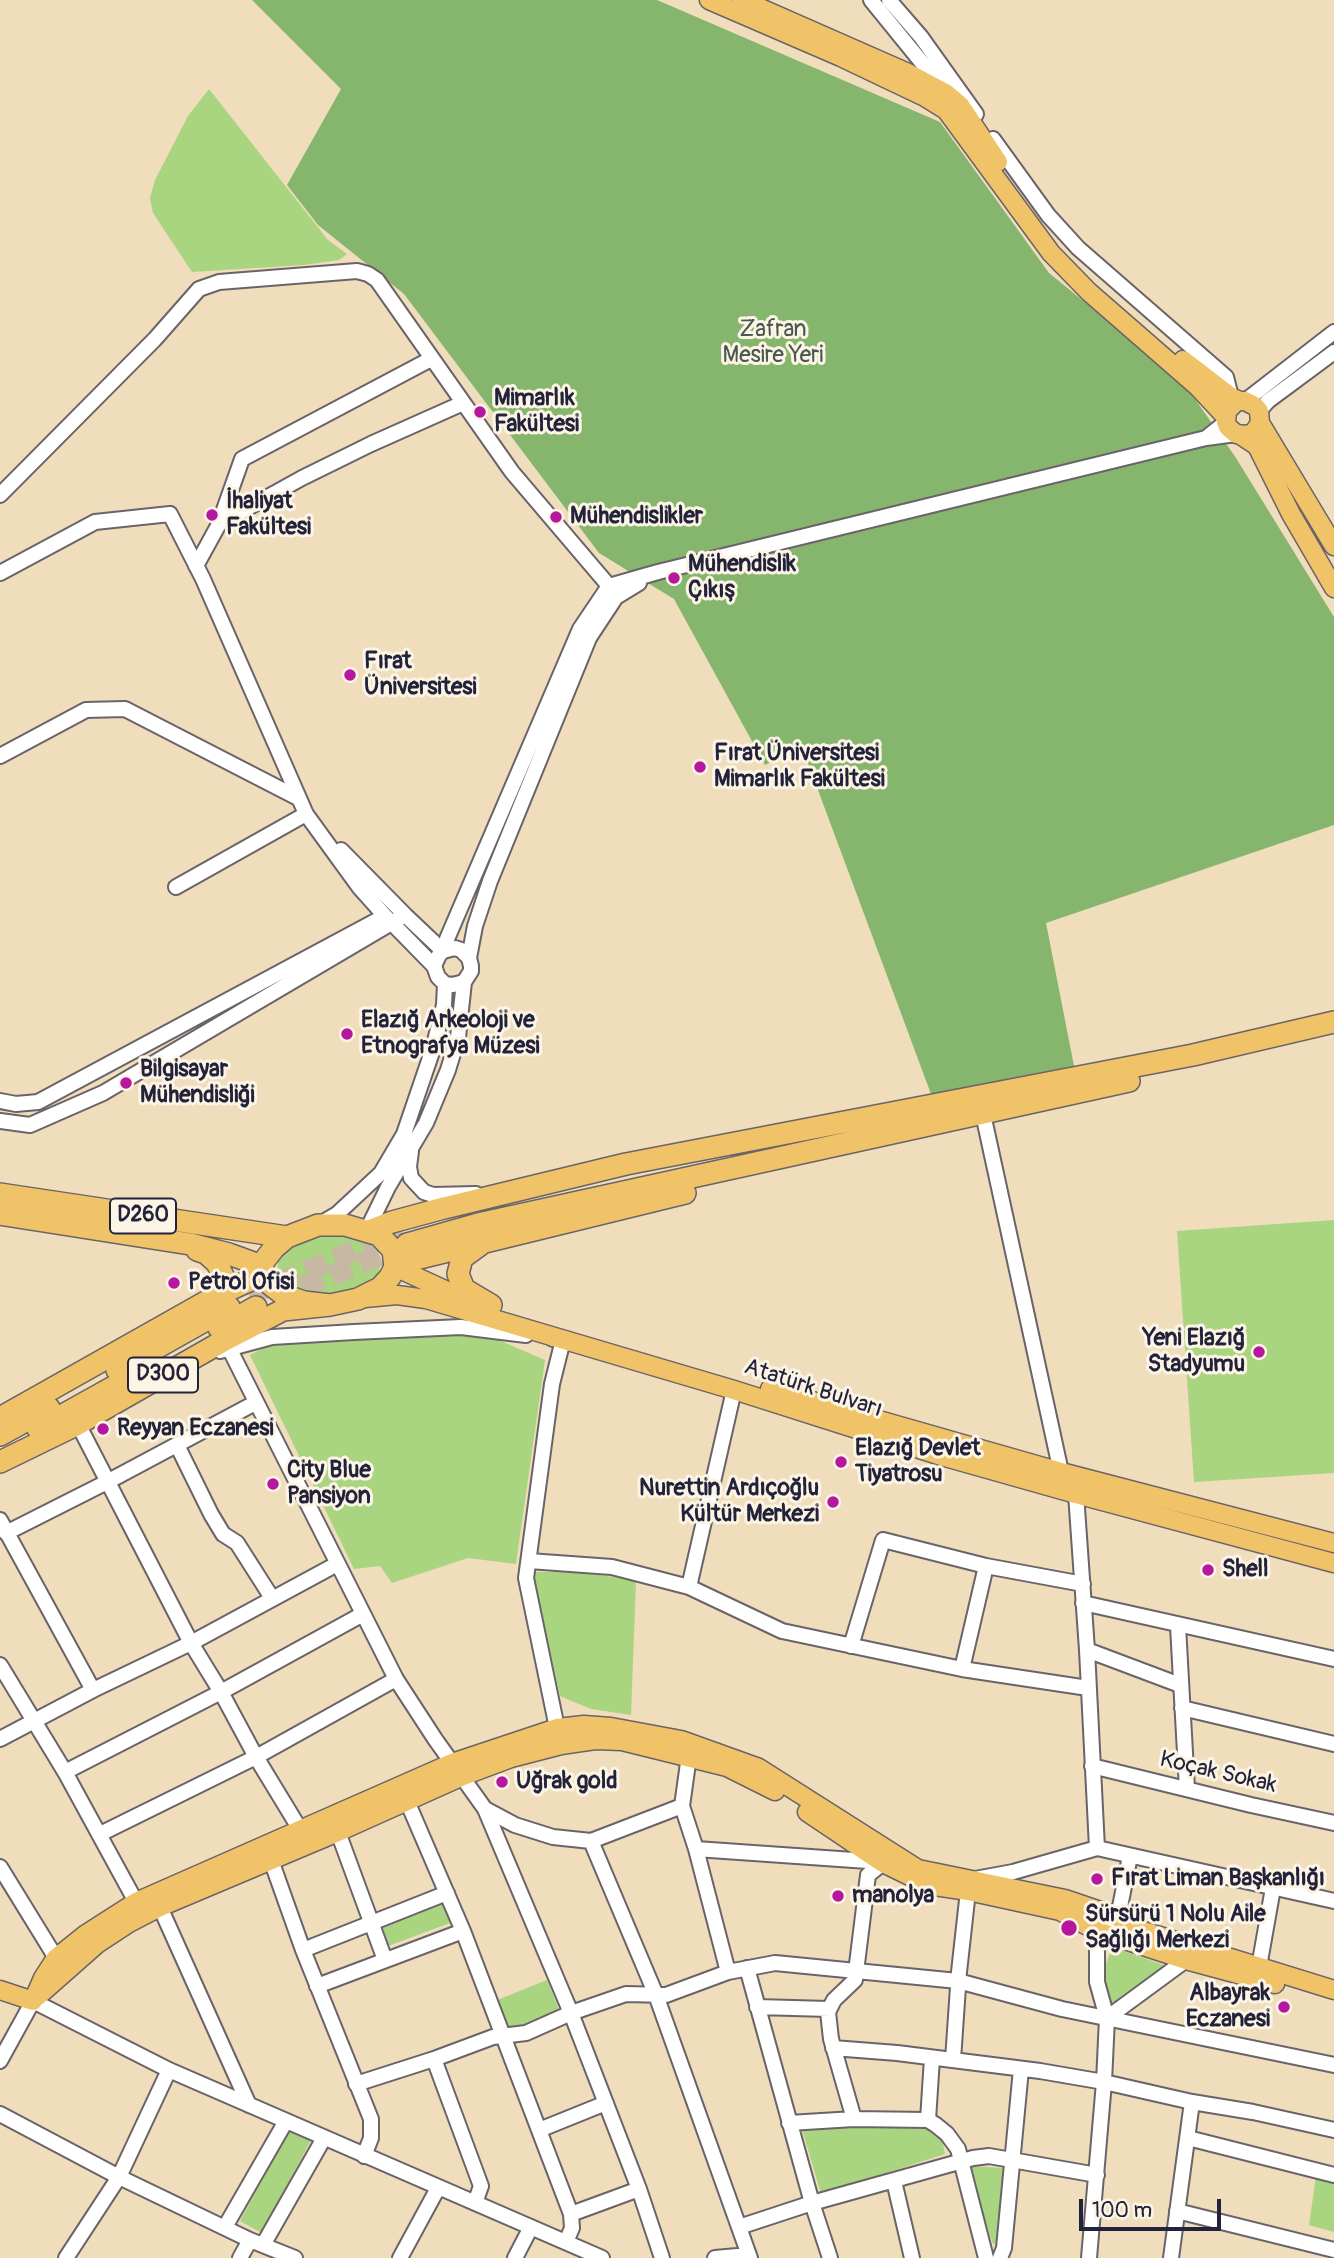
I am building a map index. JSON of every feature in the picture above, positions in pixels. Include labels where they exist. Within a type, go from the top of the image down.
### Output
[{"type":"highway","points":[[405,1237],[478,1224],[1334,1023]]},
{"type":"highway","points":[[368,1231],[392,1222],[625,1164],[978,1106],[1334,1034]]},
{"type":"highway","points":[[395,1266],[646,1203],[978,1106]]},
{"type":"highway","name":"D260","points":[[0,1194],[287,1237]]},
{"type":"highway","name":"D260","points":[[0,1214],[176,1242],[229,1254],[263,1270]]},
{"type":"highway","points":[[318,1226],[345,1226],[368,1231],[379,1235],[393,1250],[395,1266],[380,1288],[358,1299],[330,1305],[304,1302],[284,1295],[271,1285],[263,1270],[274,1248],[287,1237],[318,1226]]},
{"type":"highway","name":"D260","points":[[176,1242],[205,1253],[217,1263],[223,1276],[220,1294]]},
{"type":"highway","points":[[482,1244],[462,1258],[458,1274],[464,1289],[491,1305]]},
{"type":"highway","name":"D300","points":[[0,1418],[263,1270]]},
{"type":"highway","points":[[0,1435],[253,1301],[0,1450]]},
{"type":"highway","name":"D300","points":[[0,1462],[78,1424],[185,1363],[227,1344],[283,1310],[330,1305]]},
{"type":"main road","points":[[709,0],[853,63],[925,97],[946,110],[1051,253],[1089,292],[1198,387],[1233,427],[1257,446],[1291,514],[1334,588]]},
{"type":"main road","points":[[742,0],[906,72],[947,94],[960,105],[1009,178],[1087,278],[1140,327],[1247,407],[1334,546]]},
{"type":"main road","points":[[1233,427],[1230,407],[1247,407]]},
{"type":"main road","points":[[1233,427],[1254,432],[1247,407]]},
{"type":"main road","name":"Atatürk Bulvarı","points":[[395,1266],[445,1290],[615,1345],[1061,1472],[1334,1543]]},
{"type":"main road","name":"Atatürk Bulvarı","points":[[358,1299],[397,1295],[426,1298],[734,1390],[938,1455],[1334,1563]]},
{"type":"main road","points":[[33,2001],[56,1958],[86,1934],[136,1902],[301,1830],[557,1728],[584,1725],[611,1727],[681,1740],[759,1768],[918,1868],[1060,1911],[1097,1931],[1186,1960],[1334,2001]]},
{"type":"main road","points":[[33,2001],[97,1944],[129,1923],[160,1907],[407,1801],[457,1769],[595,1740],[622,1741],[689,1756],[727,1768],[767,1786],[883,1863],[928,1885],[971,1885],[1065,1899],[1118,1917],[1134,1928],[1334,1990]]},
{"type":"main road","points":[[0,1990],[33,2001]]},
{"type":"street","points":[[871,0],[947,94]]},
{"type":"street","points":[[889,0],[921,37],[1048,215],[1100,270],[1226,377],[1247,407]]},
{"type":"street","points":[[0,495],[155,339],[192,296],[205,286],[258,279],[363,272],[377,279],[512,472],[609,586]]},
{"type":"street","points":[[1247,407],[1334,332]]},
{"type":"street","points":[[1247,407],[1268,401],[1334,352]]},
{"type":"street","points":[[196,566],[219,524],[242,458],[431,359]]},
{"type":"street","points":[[219,524],[348,456],[463,403]]},
{"type":"street","points":[[444,951],[580,629],[609,586],[1206,438],[1233,427]]},
{"type":"street","points":[[0,573],[95,522],[170,513],[306,814],[359,887],[444,951]]},
{"type":"street","points":[[368,1231],[388,1187],[426,1123],[448,1070],[458,1037],[464,982],[471,971],[469,958],[475,926],[490,881],[589,638],[616,597],[658,572]]},
{"type":"street","points":[[0,756],[86,710],[125,709],[298,798]]},
{"type":"street","points":[[176,887],[306,814]]},
{"type":"street","points":[[395,916],[445,984],[464,982]]},
{"type":"street","points":[[0,1101],[16,1104],[38,1102],[395,916]]},
{"type":"street","points":[[0,1121],[30,1125],[103,1093],[395,916]]},
{"type":"street","points":[[434,966],[444,951],[461,950],[469,958]]},
{"type":"street","points":[[318,1226],[337,1214],[381,1173],[404,1134],[433,1049],[444,1005],[445,984]]},
{"type":"street","points":[[978,1106],[1061,1472]]},
{"type":"street","points":[[412,1148],[411,1178],[424,1192],[433,1195],[515,1191]]},
{"type":"street","points":[[557,1728],[526,1578],[552,1384],[563,1340],[461,1327],[272,1337],[227,1344],[396,1679],[485,1808],[571,2013],[639,2189],[662,2258]]},
{"type":"street","points":[[689,1587],[734,1390]]},
{"type":"street","points":[[93,1690],[3,1526],[107,1482],[256,1403]]},
{"type":"street","points":[[78,1424],[191,1643],[301,1830]]},
{"type":"street","points":[[177,1445],[223,1534],[237,1543],[272,1598]]},
{"type":"street","points":[[1076,1494],[1097,1848]]},
{"type":"street","points":[[851,1646],[883,1540],[986,1566],[1083,1584]]},
{"type":"street","points":[[529,1561],[612,1567],[689,1587],[782,1631],[962,1669],[1088,1688]]},
{"type":"street","points":[[0,1739],[191,1643],[337,1564]]},
{"type":"street","points":[[962,1669],[986,1566]]},
{"type":"street","points":[[1083,1603],[1334,1659]]},
{"type":"street","points":[[65,1772],[221,1692],[363,1614]]},
{"type":"street","points":[[1178,1626],[1187,1789]]},
{"type":"street","points":[[1087,1650],[1180,1685]]},
{"type":"street","points":[[0,1665],[65,1772],[136,1902]]},
{"type":"street","points":[[100,1833],[256,1757],[396,1679]]},
{"type":"street","points":[[1182,1708],[1334,1744]]},
{"type":"street","points":[[689,1756],[682,1807],[696,1849],[727,1972]]},
{"type":"street","name":"Koçak Sokak","points":[[1092,1766],[1334,1823]]},
{"type":"street","points":[[407,1801],[463,1931],[571,2214],[572,2228],[566,2242]]},
{"type":"street","points":[[485,1808],[515,1825],[553,1838],[591,1841],[682,1807]]},
{"type":"street","points":[[338,1832],[384,1960]]},
{"type":"street","points":[[591,1841],[656,1995],[749,2256],[715,2258]]},
{"type":"street","points":[[953,2060],[958,1981],[971,1885],[1097,1848],[1334,1901]]},
{"type":"street","points":[[696,1849],[883,1863]]},
{"type":"street","points":[[1089,2258],[1107,2018],[1097,1982],[1097,1931],[1118,1917],[1130,1856]]},
{"type":"street","points":[[271,1860],[303,1950],[372,2125],[371,2138],[364,2155]]},
{"type":"street","points":[[855,2119],[828,2027],[829,2009],[855,1980],[868,1875],[883,1863]]},
{"type":"street","points":[[0,1867],[56,1958]]},
{"type":"street","points":[[1259,1967],[1273,1888]]},
{"type":"street","points":[[303,1950],[447,1893]]},
{"type":"street","points":[[160,1907],[249,2105]]},
{"type":"street","points":[[317,1986],[463,1931]]},
{"type":"street","points":[[1107,2018],[1186,1960]]},
{"type":"street","points":[[356,2084],[502,2035],[526,2033],[571,2013],[626,1994],[666,1995],[727,1972],[775,1962],[958,1981],[1028,2001],[1334,2065]]},
{"type":"street","points":[[747,1968],[789,2123],[830,2258]]},
{"type":"street","points":[[0,2061],[33,2001],[169,2070],[602,2258]]},
{"type":"street","points":[[757,2007],[829,2009]]},
{"type":"street","points":[[833,2048],[953,2060],[1104,2082],[1334,2130]]},
{"type":"street","points":[[928,2120],[932,2058]]},
{"type":"street","points":[[434,2059],[481,2186],[475,2203]]},
{"type":"street","points":[[1000,2258],[1004,2248],[1021,2069]]},
{"type":"street","points":[[66,2258],[119,2177],[169,2070]]},
{"type":"street","points":[[1171,2258],[1192,2102]]},
{"type":"street","points":[[539,2130],[606,2103]]},
{"type":"street","points":[[0,2114],[119,2177],[295,2258]]},
{"type":"street","points":[[789,2123],[855,2119],[928,2120],[955,2143],[986,2258]]},
{"type":"street","points":[[225,2227],[286,2121]]},
{"type":"street","points":[[240,2258],[256,2242],[324,2138]]},
{"type":"street","points":[[1188,2138],[1334,2175]]},
{"type":"street","points":[[739,2227],[812,2203],[961,2161],[989,2156],[1097,2175]]},
{"type":"street","points":[[894,2181],[912,2258]]},
{"type":"street","points":[[400,2258],[438,2188]]},
{"type":"street","points":[[571,2214],[639,2189]]},
{"type":"street","points":[[1177,2211],[1334,2250]]},
{"type":"street","points":[[515,2258],[531,2227]]},
{"type":"green space","name":"Zafran Mesire Yeri","points":[[252,0],[657,0],[940,122],[1049,273],[1184,383],[1236,458],[1334,617],[1334,825],[1046,923],[1074,1066],[931,1094],[802,747],[765,765],[674,599],[599,553],[404,294],[318,225],[287,185],[341,89]]},
{"type":"green space","points":[[209,89],[328,240],[347,254],[339,260],[304,265],[192,272],[153,213],[150,198],[155,180],[188,116]]},
{"type":"green space","name":"Yeni Elazığ Stadyumu","points":[[1334,1220],[1334,1473],[1194,1482],[1177,1231]]},
{"type":"green space","points":[[320,1231],[368,1240],[377,1249],[381,1260],[375,1280],[364,1289],[321,1296],[283,1286],[277,1274],[279,1252]]},
{"type":"green space","points":[[487,1335],[545,1360],[516,1564],[468,1558],[392,1583],[380,1566],[354,1569],[250,1355],[271,1344],[394,1336]]},
{"type":"green space","points":[[532,1572],[578,1572],[636,1580],[631,1715],[591,1709],[560,1696]]},
{"type":"green space","points":[[442,1901],[450,1923],[388,1946],[380,1925]]},
{"type":"green space","points":[[1112,1947],[1167,1966],[1110,2007],[1103,1990],[1104,1969]]},
{"type":"green space","points":[[547,1980],[560,2012],[508,2033],[495,2001]]},
{"type":"green space","points":[[911,2121],[931,2130],[942,2139],[945,2154],[821,2194],[802,2129]]},
{"type":"green space","points":[[290,2129],[311,2140],[262,2233],[240,2221]]},
{"type":"green space","points":[[970,2166],[1003,2168],[1000,2242],[993,2244],[968,2171]]},
{"type":"green space","points":[[1316,2176],[1334,2180],[1334,2232],[1309,2225]]},
{"type":"tunnel","points":[[249,1295],[402,1231]]},
{"type":"tunnel","points":[[274,1299],[400,1247]]},
{"type":"place","name":"Mimarlık Fakültesi","points":[[480,412]]},
{"type":"place","name":"İhaliyat Fakültesi","points":[[212,515]]},
{"type":"place","name":"Mühendislikler","points":[[556,517]]},
{"type":"place","name":"Mühendislik Çıkış","points":[[674,578]]},
{"type":"place","name":"Fırat Üniversitesi","points":[[350,675]]},
{"type":"place","name":"Fırat Üniversitesi Mimarlık Fakültesi","points":[[700,767]]},
{"type":"place","name":"Elazığ Arkeoloji ve Etnografya Müzesi","points":[[347,1034]]},
{"type":"place","name":"Bilgisayar Mühendisliği","points":[[126,1083]]},
{"type":"place","name":"Petrol Ofisi","points":[[174,1283]]},
{"type":"place","name":"Yeni Elazığ Stadyumu","points":[[1259,1352]]},
{"type":"place","name":"Reyyan Eczanesi","points":[[103,1429]]},
{"type":"place","name":"Elazığ Devlet Tiyatrosu","points":[[841,1462]]},
{"type":"place","name":"City Blue Pansiyon","points":[[273,1484]]},
{"type":"place","name":"Nurettin Ardıçoğlu Kültür Merkezi","points":[[833,1502]]},
{"type":"place","name":"Shell","points":[[1208,1570]]},
{"type":"place","name":"Uğrak gold","points":[[502,1782]]},
{"type":"place","name":"Fırat Liman Başkanlığı","points":[[1097,1879]]},
{"type":"place","name":"manolya","points":[[838,1896]]},
{"type":"place","name":"Sürsürü 1 Nolu Aile Sağlığı Merkezi","points":[[1069,1928]]},
{"type":"place","name":"Albayrak Eczanesi","points":[[1284,2007]]}]
